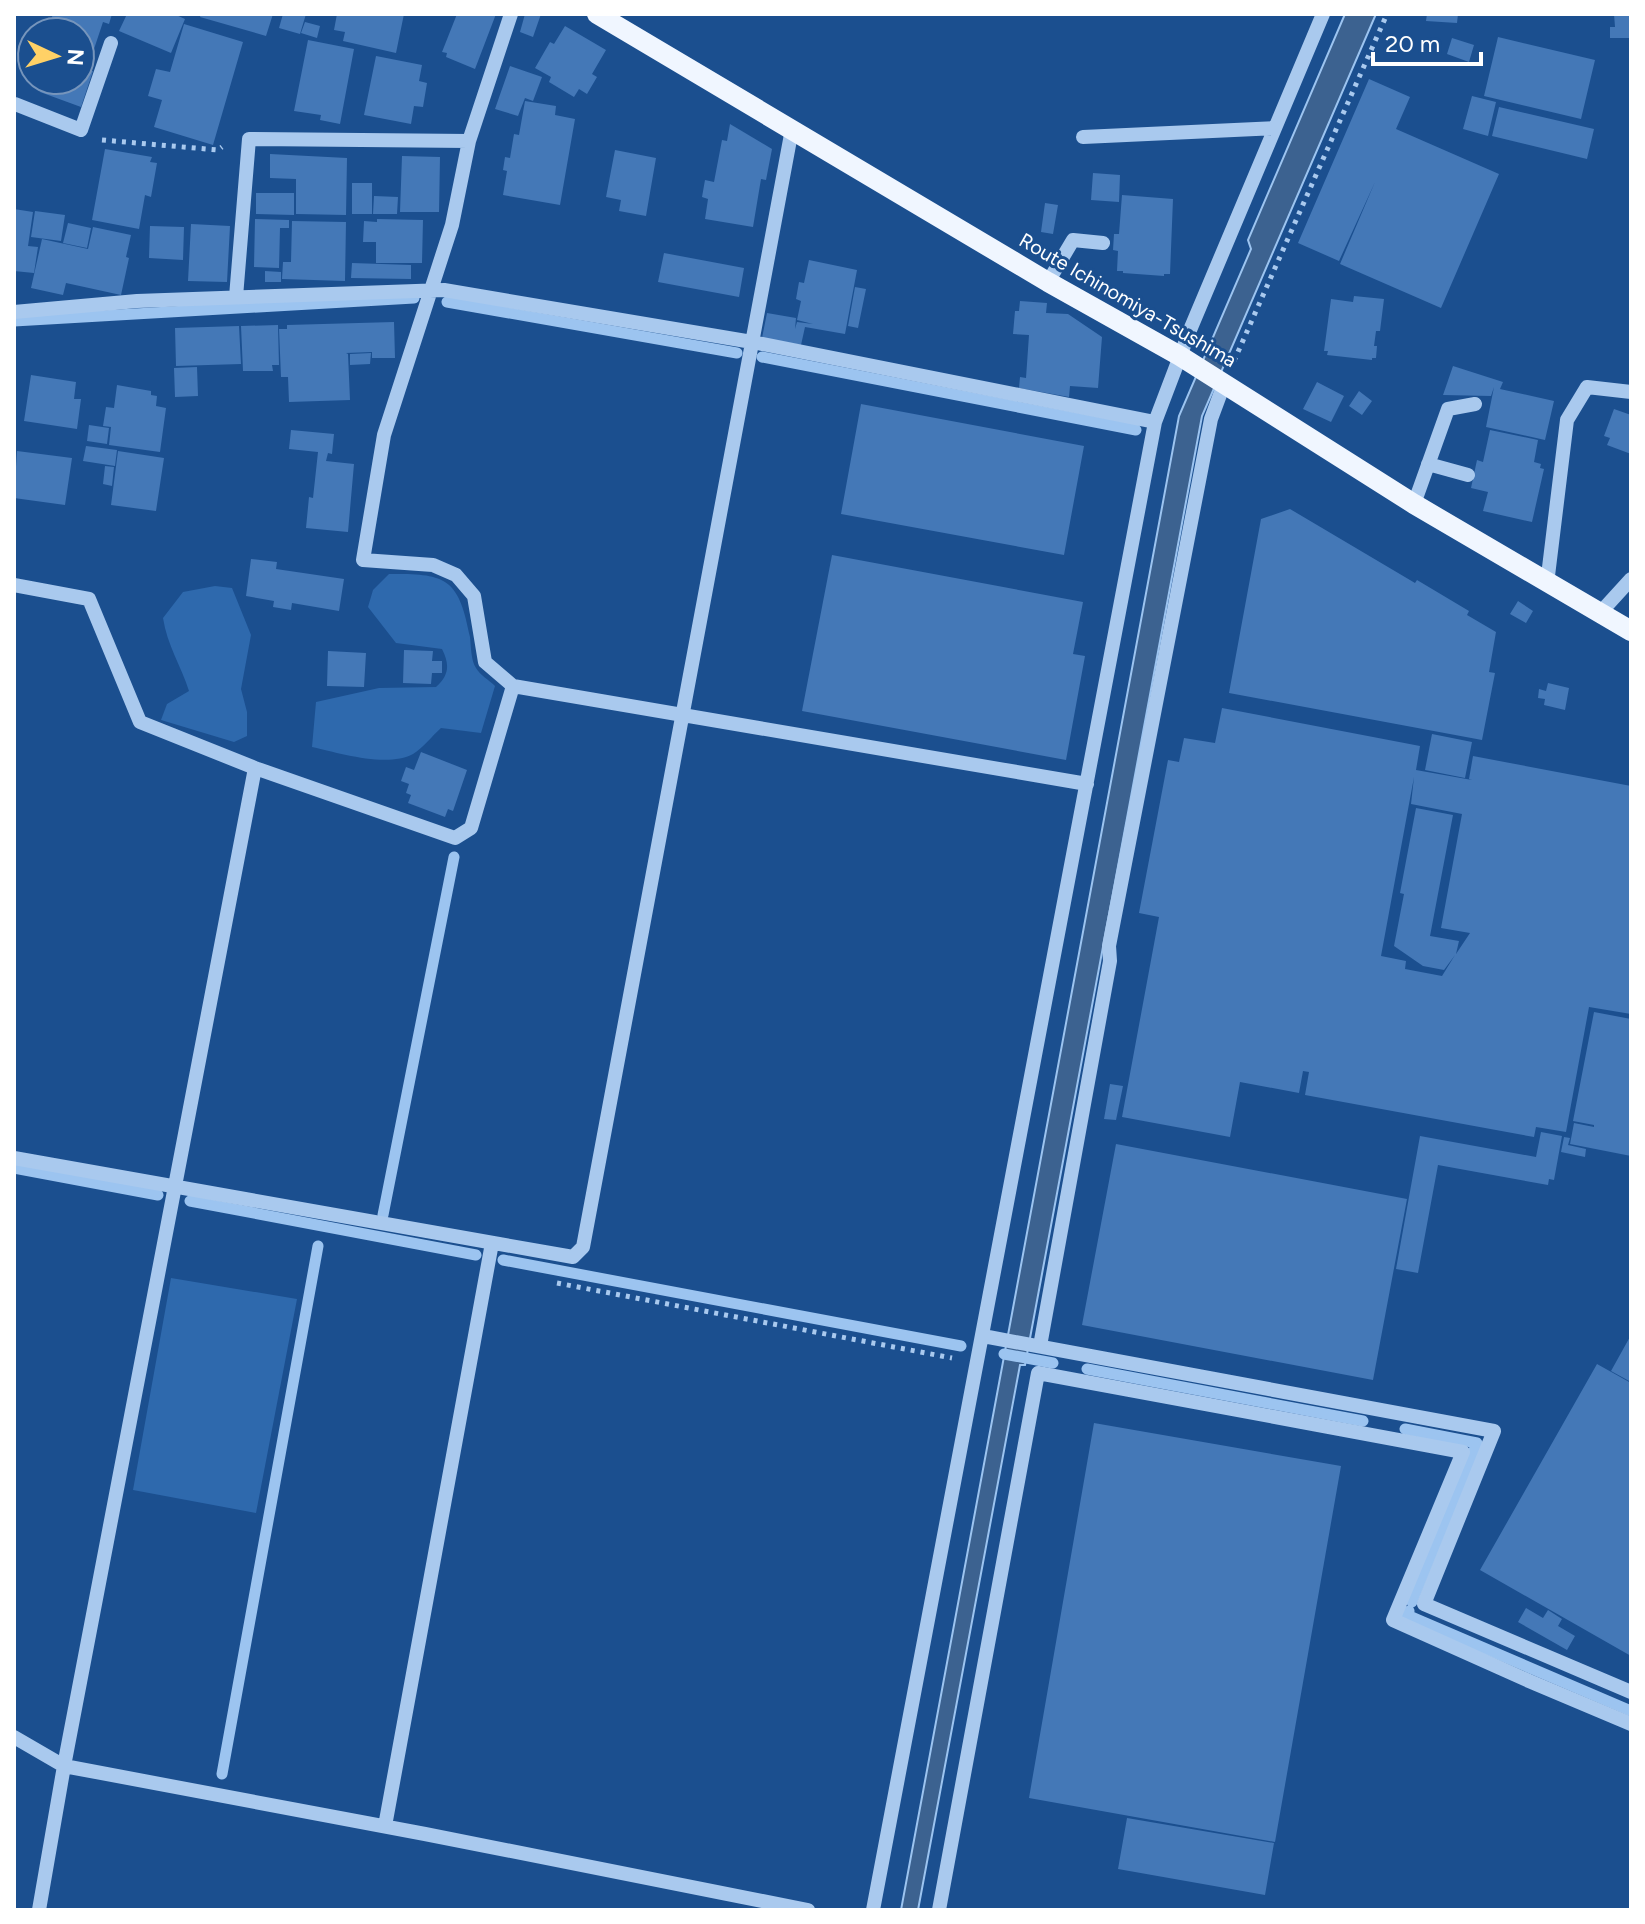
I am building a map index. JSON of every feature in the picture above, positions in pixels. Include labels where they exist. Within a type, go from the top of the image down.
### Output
[{"type":"main road","name":"Route Ichinomiya-Tsushima","points":[[597,14],[1048,282],[1184,358],[1414,504],[1631,631]]},
{"type":"street","points":[[511,14],[469,141],[452,225],[384,435],[363,560],[433,565],[456,575],[474,596],[485,662],[513,686],[1087,784]]},
{"type":"street","points":[[873,1910],[990,1337],[1087,784],[1155,422],[1184,358],[1323,14]]},
{"type":"street","points":[[14,106],[81,130],[111,43]]},
{"type":"street","points":[[1083,137],[1275,128]]},
{"type":"street","points":[[14,1158],[573,1257],[583,1247],[792,129]]},
{"type":"street","points":[[236,297],[249,139],[469,141]]},
{"type":"street","points":[[1048,282],[1073,240],[1103,243]]},
{"type":"street","points":[[14,312],[137,301],[431,289],[752,342],[1155,422]]},
{"type":"street","points":[[1036,1346],[1110,961],[1109,946],[1211,419],[1223,383]]},
{"type":"street","points":[[1547,584],[1567,420],[1587,387],[1631,392]]},
{"type":"street","points":[[1414,504],[1448,409],[1475,404]]},
{"type":"street","points":[[1428,464],[1468,475]]},
{"type":"street","points":[[1600,613],[1631,579]]},
{"type":"street","points":[[14,585],[89,599],[140,722],[255,768],[455,838],[471,828],[513,686]]},
{"type":"street","points":[[39,1910],[255,768]]},
{"type":"street","points":[[385,1826],[492,1243]]},
{"type":"street","points":[[990,1337],[1494,1431],[1424,1604],[1631,1692]]},
{"type":"street","points":[[1070,1379],[1074,1353]]},
{"type":"street","points":[[939,1910],[1038,1373],[1463,1452],[1393,1620],[1631,1724]]},
{"type":"street","points":[[1384,1437],[1387,1411]]},
{"type":"street","points":[[14,1737],[64,1766],[808,1910]]},
{"type":"path","points":[[1223,383],[1387,14]]},
{"type":"path","points":[[81,130],[89,139],[218,150],[233,139],[249,139]]},
{"type":"shaded area","points":[[1345,14],[1376,14],[1202,416],[1025,1365],[1020,1365],[918,1910],[901,1910],[1179,416],[1251,249],[1248,240]]},
{"type":"shaded area","points":[[389,574],[437,578],[455,591],[466,618],[474,665],[495,686],[481,733],[441,728],[413,754],[390,760],[363,758],[312,747],[316,702],[379,688],[436,687],[446,674],[447,665],[442,649],[396,643],[368,607],[373,590]]},
{"type":"shaded area","points":[[215,586],[232,588],[251,635],[241,689],[247,712],[247,736],[234,742],[161,720],[167,704],[189,691],[163,618],[183,592]]},
{"type":"shaded area","points":[[171,1278],[297,1299],[256,1513],[133,1490]]},
{"type":"building","points":[[112,14],[109,24],[103,22],[96,43],[96,16],[52,16]]},
{"type":"building","points":[[127,14],[174,14],[185,19],[171,53],[119,31]]},
{"type":"building","points":[[201,14],[273,14],[266,36],[200,17]]},
{"type":"building","points":[[283,14],[306,14],[300,34],[279,28]]},
{"type":"building","points":[[337,14],[404,14],[396,53],[343,41],[345,32],[334,30]]},
{"type":"building","points":[[457,14],[496,14],[475,69],[446,57],[447,53],[442,52]]},
{"type":"building","points":[[525,14],[541,14],[533,37],[520,32]]},
{"type":"building","points":[[1427,14],[1458,14],[1457,23],[1426,21]]},
{"type":"building","points":[[1614,14],[1631,14],[1631,38],[1610,38],[1610,27],[1615,27]]},
{"type":"building","points":[[305,22],[320,26],[317,38],[301,33]]},
{"type":"building","points":[[184,24],[243,42],[213,145],[154,127],[162,100],[148,96],[156,69],[170,72]]},
{"type":"building","points":[[565,26],[606,50],[592,74],[597,77],[587,94],[579,89],[574,97],[549,82],[551,77],[535,68],[550,42],[554,44]]},
{"type":"building","points":[[1498,37],[1595,60],[1581,119],[1484,96]]},
{"type":"building","points":[[1452,38],[1474,45],[1469,62],[1447,54]]},
{"type":"building","points":[[308,40],[354,49],[340,124],[320,120],[321,115],[294,111]]},
{"type":"building","points":[[376,56],[422,65],[419,81],[427,83],[423,107],[414,106],[411,124],[364,115]]},
{"type":"building","points":[[510,66],[542,77],[533,101],[525,98],[518,116],[495,109]]},
{"type":"building","points":[[1369,79],[1410,97],[1396,129],[1499,174],[1441,308],[1340,264],[1375,182],[1339,261],[1298,243]]},
{"type":"building","points":[[51,96],[85,96],[81,107]]},
{"type":"building","points":[[1472,96],[1496,102],[1488,136],[1463,129]]},
{"type":"building","points":[[525,101],[556,106],[555,115],[575,119],[560,205],[503,195],[507,171],[503,170],[505,157],[510,158],[514,134],[519,135]]},
{"type":"building","points":[[1499,107],[1594,129],[1587,159],[1492,136]]},
{"type":"building","points":[[730,124],[772,149],[766,180],[761,179],[753,227],[705,219],[708,199],[702,197],[705,180],[714,182],[722,140],[727,141]]},
{"type":"building","points":[[105,149],[152,157],[150,162],[157,163],[151,197],[145,195],[139,229],[92,220]]},
{"type":"building","points":[[615,150],[656,158],[646,216],[619,211],[621,200],[606,197]]},
{"type":"building","points":[[270,154],[347,158],[346,215],[296,214],[296,179],[270,178]]},
{"type":"building","points":[[402,156],[440,157],[439,212],[400,212]]},
{"type":"building","points":[[1093,173],[1120,175],[1119,202],[1091,200]]},
{"type":"building","points":[[352,183],[372,183],[372,214],[352,214]]},
{"type":"building","points":[[256,193],[294,193],[294,215],[256,214]]},
{"type":"building","points":[[1122,195],[1173,199],[1170,274],[1117,271],[1118,251],[1113,250],[1114,234],[1119,234]]},
{"type":"building","points":[[374,196],[398,197],[397,214],[373,214]]},
{"type":"building","points":[[1045,203],[1058,205],[1053,234],[1041,232]]},
{"type":"building","points":[[14,209],[33,212],[28,246],[38,247],[34,273],[14,271]]},
{"type":"building","points":[[35,211],[65,215],[61,241],[31,237]]},
{"type":"building","points":[[255,219],[289,220],[289,228],[280,228],[279,268],[254,267]]},
{"type":"building","points":[[377,219],[423,220],[422,263],[376,263],[376,242],[363,242],[364,221],[377,222]]},
{"type":"building","points":[[292,221],[346,222],[345,281],[282,279],[283,262],[291,262]]},
{"type":"building","points":[[68,223],[91,228],[87,248],[63,243]]},
{"type":"building","points":[[191,224],[230,226],[227,282],[188,281]]},
{"type":"building","points":[[150,226],[184,227],[183,260],[149,258]]},
{"type":"building","points":[[93,227],[131,235],[121,295],[66,283],[63,295],[31,288],[42,239],[88,249]]},
{"type":"building","points":[[664,253],[744,268],[739,297],[658,282]]},
{"type":"building","points":[[809,260],[857,270],[845,334],[805,327],[801,345],[762,338],[767,313],[796,318],[795,329],[797,322],[813,324],[797,320],[801,301],[796,299],[799,282],[804,283]]},
{"type":"building","points":[[352,263],[411,265],[411,279],[351,278]]},
{"type":"building","points":[[265,271],[281,272],[281,282],[265,282]]},
{"type":"building","points":[[855,287],[866,289],[858,328],[848,326]]},
{"type":"building","points":[[1354,296],[1384,299],[1380,331],[1376,331],[1376,358],[1372,360],[1327,355],[1328,351],[1324,351],[1331,299],[1353,302]]},
{"type":"building","points":[[1020,301],[1047,303],[1046,313],[1068,314],[1102,337],[1098,388],[1070,386],[1069,397],[1019,388],[1020,377],[1026,378],[1029,335],[1013,334],[1015,311],[1019,311]]},
{"type":"building","points":[[394,322],[395,358],[372,358],[372,352],[346,353],[350,400],[289,402],[288,377],[281,377],[279,329],[287,329],[287,325]]},
{"type":"building","points":[[278,325],[279,365],[272,365],[273,371],[243,371],[241,326]]},
{"type":"building","points":[[239,326],[241,364],[176,366],[175,328]]},
{"type":"building","points":[[371,353],[370,364],[350,365],[350,354]]},
{"type":"building","points":[[1453,366],[1503,382],[1500,389],[1554,401],[1545,440],[1486,427],[1494,387],[1491,396],[1443,395]]},
{"type":"building","points":[[197,367],[198,396],[175,397],[174,368]]},
{"type":"building","points":[[31,375],[76,382],[74,399],[81,399],[77,429],[24,421]]},
{"type":"building","points":[[1317,382],[1344,396],[1331,422],[1303,409]]},
{"type":"building","points":[[117,385],[151,391],[151,395],[157,396],[156,406],[166,408],[160,452],[109,445],[111,427],[103,426],[106,407],[114,408]]},
{"type":"building","points":[[1359,391],[1372,401],[1362,415],[1349,406]]},
{"type":"building","points":[[861,404],[1084,446],[1064,555],[841,514]]},
{"type":"building","points":[[1614,409],[1631,415],[1631,454],[1607,445],[1610,438],[1604,436]]},
{"type":"building","points":[[89,425],[109,428],[107,444],[87,441]]},
{"type":"building","points":[[291,430],[334,434],[332,454],[328,453],[326,461],[354,464],[348,532],[306,528],[318,452],[289,449]]},
{"type":"building","points":[[1490,430],[1538,440],[1534,462],[1544,469],[1532,522],[1483,511],[1488,492],[1471,488],[1477,460],[1483,462]]},
{"type":"building","points":[[86,446],[117,450],[115,466],[83,461]]},
{"type":"building","points":[[17,451],[72,458],[65,505],[14,498]]},
{"type":"building","points":[[118,451],[164,458],[156,511],[111,505]]},
{"type":"building","points":[[105,466],[114,467],[112,486],[103,484]]},
{"type":"building","points":[[1290,509],[1415,583],[1417,580],[1469,611],[1467,615],[1496,632],[1489,672],[1495,673],[1482,740],[1229,693],[1261,519]]},
{"type":"building","points":[[832,555],[1083,602],[1073,654],[1085,656],[1066,760],[802,711]]},
{"type":"building","points":[[251,559],[277,562],[276,569],[344,579],[339,611],[292,603],[291,610],[273,607],[274,601],[246,596]]},
{"type":"building","points":[[1518,601],[1533,611],[1526,623],[1510,614]]},
{"type":"building","points":[[404,650],[433,651],[432,661],[442,661],[442,673],[432,673],[431,684],[403,683]]},
{"type":"building","points":[[328,651],[366,653],[364,687],[327,686]]},
{"type":"building","points":[[1548,683],[1569,688],[1565,710],[1544,705],[1545,699],[1538,698],[1539,689],[1546,691]]},
{"type":"building","points":[[1222,708],[1420,746],[1416,770],[1472,780],[1469,779],[1473,756],[1631,786],[1631,1014],[1589,1007],[1566,1132],[1536,1127],[1534,1137],[1305,1095],[1309,1072],[1303,1071],[1299,1093],[1240,1082],[1230,1137],[1122,1117],[1159,917],[1139,913],[1168,760],[1179,762],[1184,738],[1215,743]],"holes":[[[1414,777],[1411,804],[1462,814],[1441,928],[1470,933],[1456,954],[1459,941],[1430,936],[1453,815],[1416,808],[1400,893],[1404,894],[1394,946],[1423,966],[1444,970],[1455,955],[1442,976],[1405,969],[1406,961],[1381,956]]]},
{"type":"building","points":[[1432,734],[1472,742],[1465,778],[1425,770]]},
{"type":"building","points":[[421,752],[467,770],[453,811],[448,809],[445,817],[408,803],[411,795],[406,793],[409,784],[401,781],[406,767],[414,770]]},
{"type":"building","points":[[1594,1012],[1631,1019],[1631,1156],[1570,1144],[1574,1123],[1594,1127],[1573,1121]]},
{"type":"building","points":[[1110,1084],[1123,1086],[1116,1120],[1104,1119]]},
{"type":"building","points":[[1541,1132],[1562,1136],[1554,1180],[1549,1179],[1548,1185],[1438,1165],[1418,1273],[1396,1269],[1420,1136],[1536,1157]]},
{"type":"building","points":[[1564,1137],[1570,1138],[1568,1145],[1586,1149],[1585,1157],[1561,1152]]},
{"type":"building","points":[[1116,1144],[1407,1199],[1373,1380],[1082,1325]]},
{"type":"building","points":[[1631,1335],[1631,1382],[1611,1371]]},
{"type":"building","points":[[1597,1364],[1631,1383],[1631,1656],[1480,1570]]},
{"type":"building","points":[[1094,1423],[1341,1466],[1275,1842],[1029,1798]]},
{"type":"building","points":[[1526,1608],[1543,1618],[1548,1610],[1562,1619],[1558,1626],[1575,1636],[1567,1650],[1518,1622]]},
{"type":"building","points":[[1127,1818],[1274,1843],[1265,1895],[1118,1869]]},
{"type":"waterway","points":[[14,321],[414,298]]},
{"type":"waterway","points":[[447,302],[737,353]]},
{"type":"waterway","points":[[762,357],[1136,430]]},
{"type":"waterway","points":[[383,1215],[454,857]]},
{"type":"waterway","points":[[14,1168],[158,1195]]},
{"type":"waterway","points":[[190,1201],[476,1255]]},
{"type":"waterway","points":[[222,1774],[318,1246]]},
{"type":"waterway","points":[[503,1260],[961,1346]]},
{"type":"waterway","points":[[1004,1354],[1053,1363]]},
{"type":"waterway","points":[[1087,1369],[1363,1421]]},
{"type":"waterway","points":[[1405,1429],[1477,1443],[1412,1602]]},
{"type":"waterway","points":[[1409,1611],[1407,1615],[1631,1711]]}]
